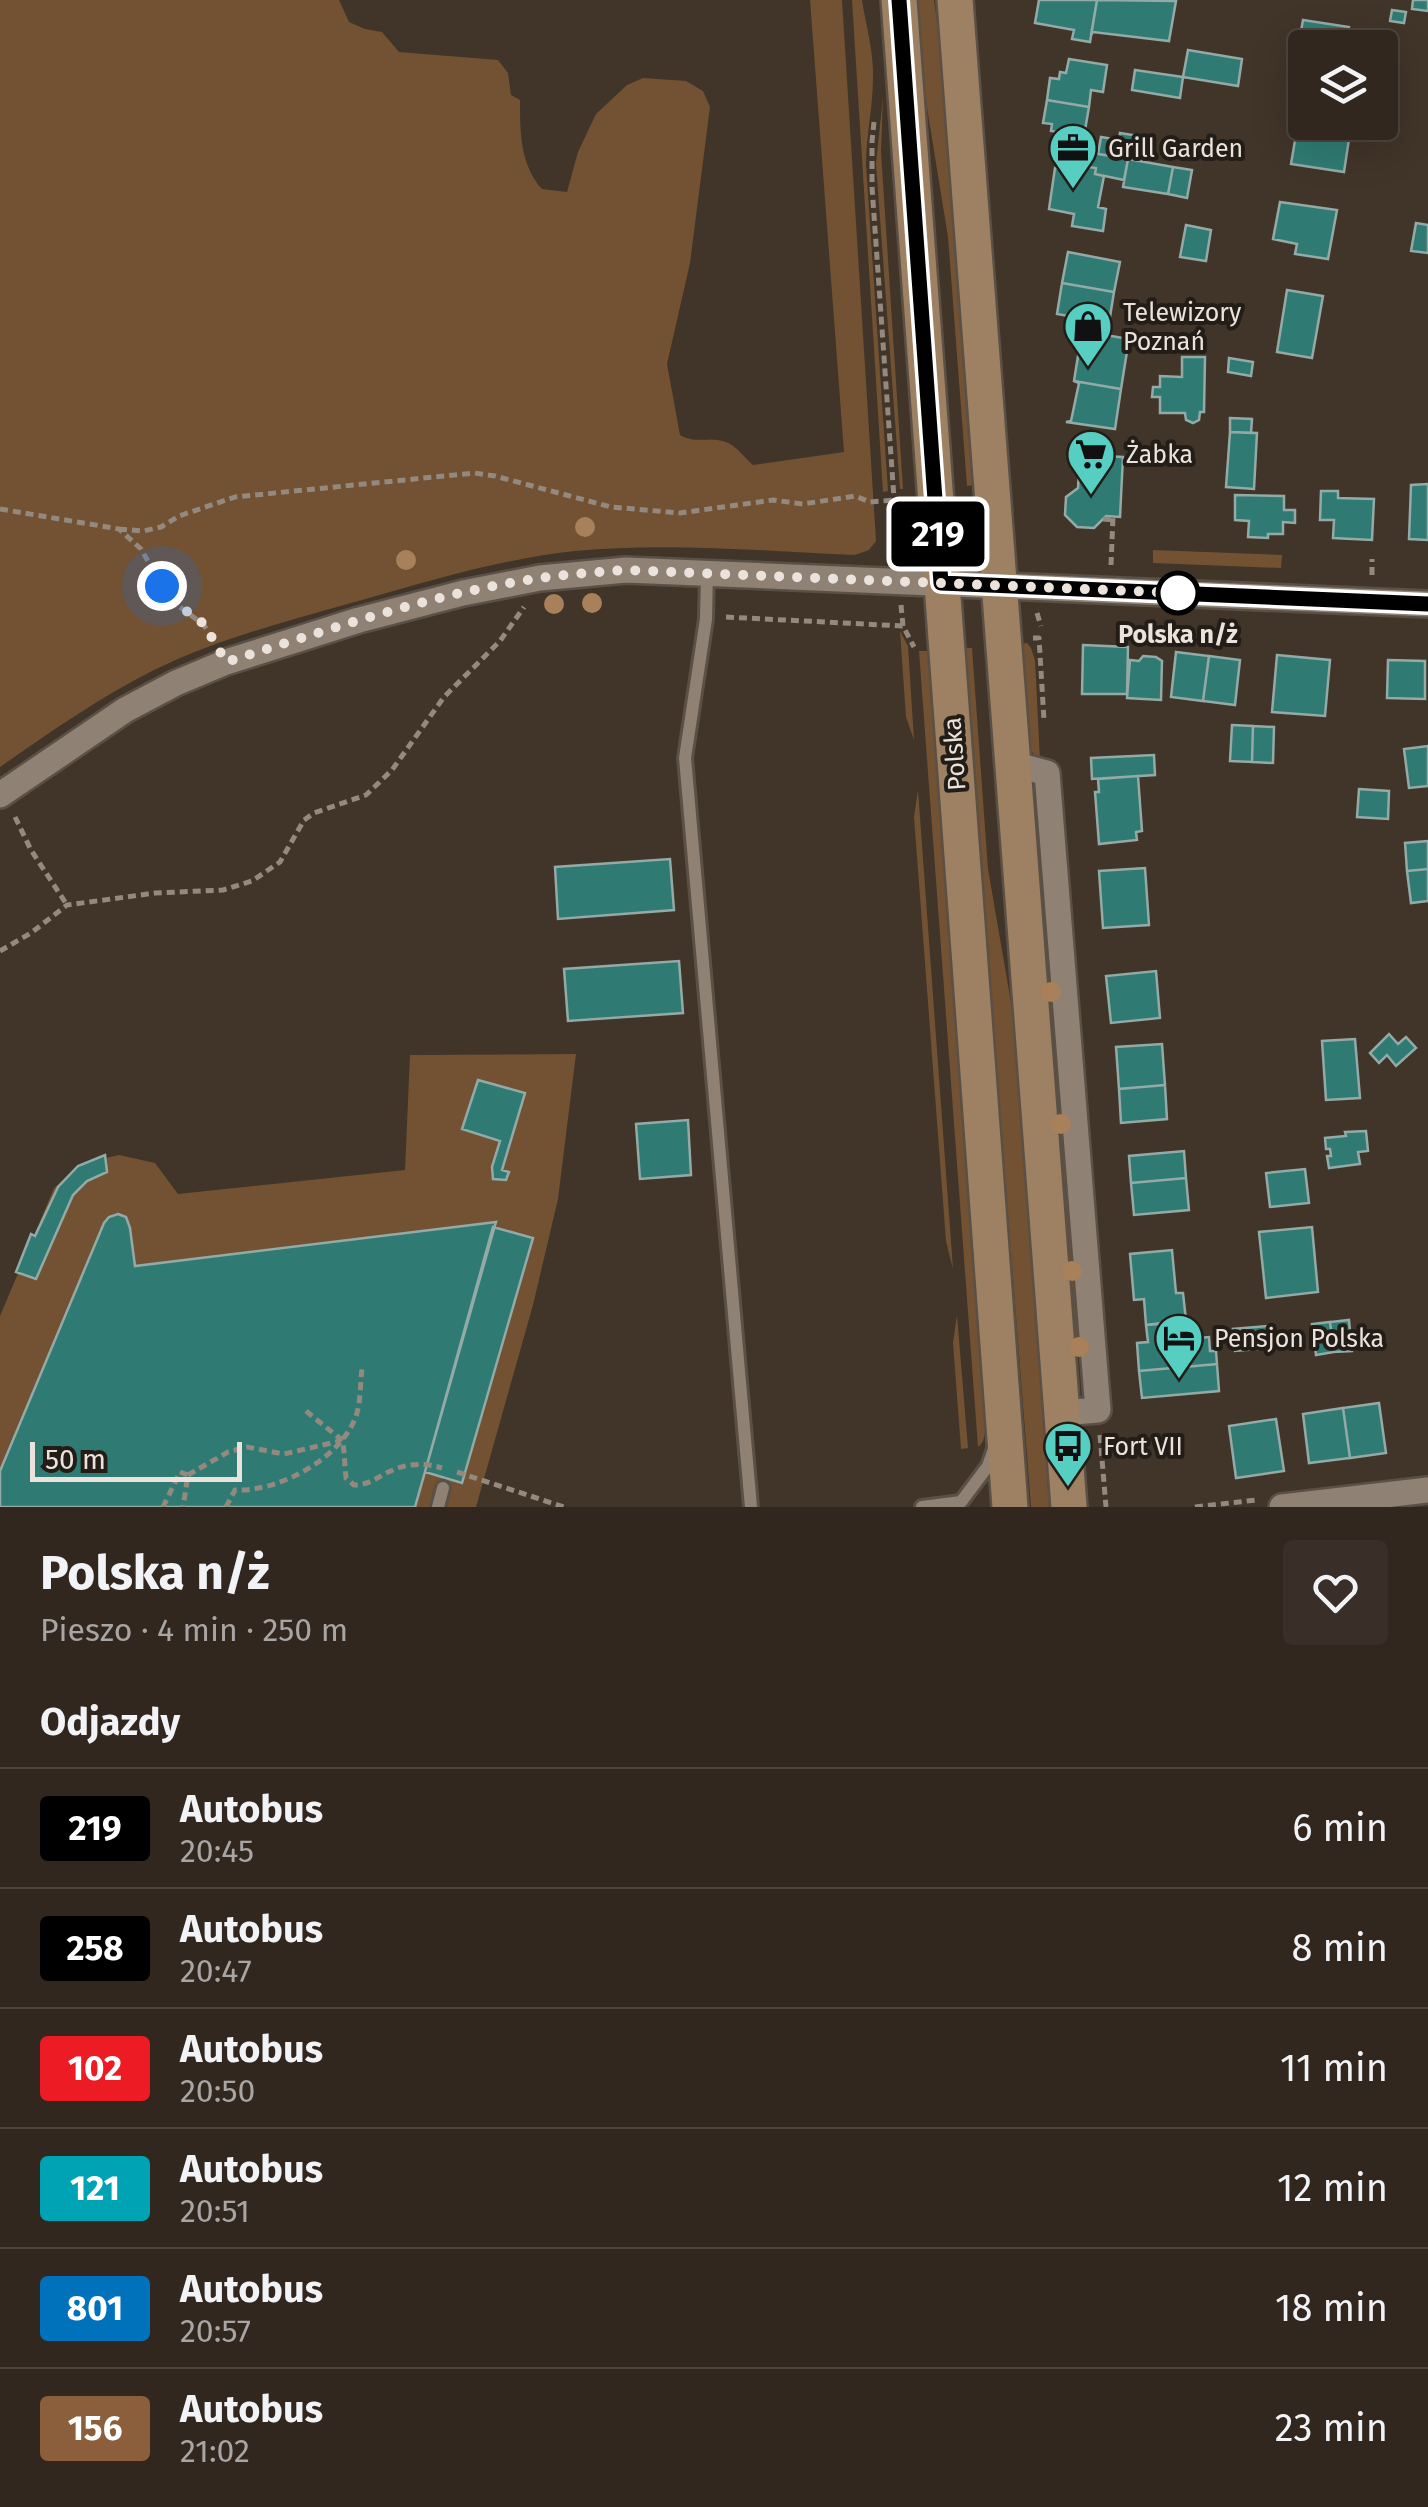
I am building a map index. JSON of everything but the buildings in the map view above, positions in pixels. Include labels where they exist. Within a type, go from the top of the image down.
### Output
[{"type":"street","name":"Polska","points":[[899,0],[1010,1507]]},
{"type":"street","points":[[954,0],[1070,1507]]},
{"type":"street","points":[[6,803],[124,710],[176,683],[226,662],[359,620],[540,578],[626,570],[1428,604]]},
{"type":"street","points":[[1013,764],[1054,773],[1103,1410],[1062,1413]]},
{"type":"street","points":[[1282,1507],[1428,1490]]},
{"type":"lane","points":[[708,573],[706,619],[685,758],[752,1507]]},
{"type":"lane","points":[[922,1507],[964,1505],[988,1466],[1004,1423]]},
{"type":"lane","points":[[438,1507],[443,1488]]},
{"type":"path","points":[[874,123],[872,187],[897,545]]},
{"type":"path","points":[[0,509],[142,532],[235,497],[474,473],[611,507],[680,513],[773,500],[802,504],[855,496],[870,502],[894,500]]},
{"type":"path","points":[[1103,519],[1114,518],[1111,565]]},
{"type":"path","points":[[119,529],[141,549],[178,605],[204,624],[226,662]]},
{"type":"path","points":[[1372,559],[1372,574]]},
{"type":"path","points":[[0,951],[31,933],[67,904],[155,893],[224,890],[266,872],[280,862],[304,820],[366,794],[392,770],[444,697],[500,642],[529,600]]},
{"type":"path","points":[[706,619],[719,616],[902,626]]},
{"type":"path","points":[[1039,638],[1054,773]]},
{"type":"path","points":[[6,803],[67,904]]},
{"type":"path","points":[[226,1507],[234,1490],[277,1484],[297,1476],[342,1441],[356,1416],[362,1370]]},
{"type":"path","points":[[1103,1410],[1106,1507]]},
{"type":"path","points":[[306,1411],[342,1441],[346,1478],[354,1485],[368,1484],[393,1470]]},
{"type":"path","points":[[182,1507],[188,1475],[228,1452],[247,1447],[284,1454],[342,1441]]},
{"type":"path","points":[[163,1507],[180,1472],[188,1475]]},
{"type":"path","points":[[491,1482],[564,1507]]},
{"type":"shaded area","points":[[0,0],[339,0],[349,22],[382,32],[399,52],[498,60],[508,73],[511,95],[520,100],[525,158],[542,189],[567,192],[578,152],[596,114],[627,85],[643,78],[686,81],[703,91],[710,107],[690,263],[667,364],[680,435],[728,443],[753,465],[844,452],[810,0],[842,0],[876,541],[869,550],[855,555],[610,548],[521,559],[441,578],[204,648],[94,704],[0,767]]},
{"type":"shaded area","points":[[852,0],[862,0],[873,68],[866,165],[888,491],[883,492]]},
{"type":"shaded area","points":[[917,0],[934,0],[941,50],[974,485],[967,486],[948,237],[924,89]]},
{"type":"shaded area","points":[[883,97],[881,152],[903,489],[876,164]]},
{"type":"shaded area","points":[[1153,550],[1282,555],[1281,568],[1153,563]]},
{"type":"shaded area","points":[[900,631],[908,646],[914,740],[906,717]]},
{"type":"shaded area","points":[[1027,643],[1035,660],[1040,760],[1031,751],[1022,644]]},
{"type":"shaded area","points":[[966,648],[972,648],[988,869],[1012,1008],[1050,1507],[1031,1507]]},
{"type":"shaded area","points":[[919,651],[929,651],[985,1421],[984,1439],[978,1447]]},
{"type":"shaded area","points":[[1040,787],[1083,1346],[1077,1351],[1034,788]]},
{"type":"shaded area","points":[[918,790],[953,1269],[946,1241],[914,817]]},
{"type":"shaded area","points":[[576,1054],[558,1199],[533,1305],[476,1507],[0,1507],[0,1316],[54,1188],[83,1163],[119,1155],[155,1163],[178,1194],[405,1170],[410,1055]]},
{"type":"shaded area","points":[[957,1315],[968,1448],[961,1449],[953,1343]]},
{"type":"bus line","name":"219","points":[[899,0],[941,583],[1428,604]]},
{"type":"place","name":"Grill Garden","points":[[1073,190]]},
{"type":"place","name":"Telewizory Poznań","points":[[1088,368]]},
{"type":"place","name":"Żabka","points":[[1091,496]]},
{"type":"place","name":"Polska n/ż","points":[[1178,593]]},
{"type":"place","name":"Pensjon Polska","points":[[1179,1380]]},
{"type":"place","name":"Fort VII","points":[[1068,1488]]},
{"type":"route","points":[[162,586],[178,605],[204,624],[226,662],[359,620],[463,594],[540,578],[626,570],[1178,593]]}]
